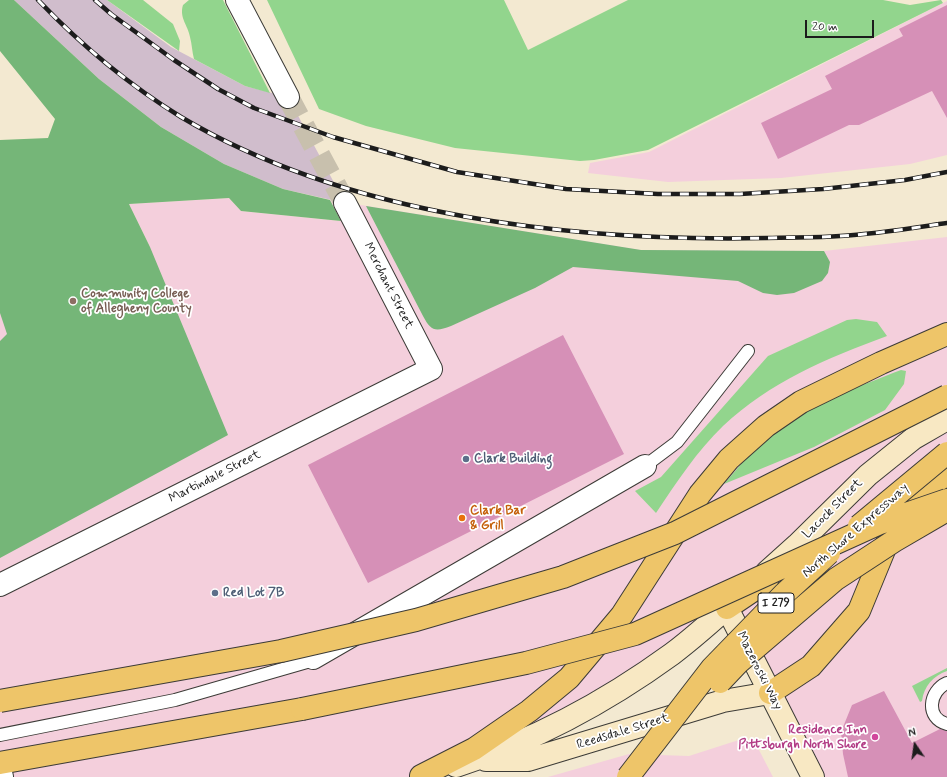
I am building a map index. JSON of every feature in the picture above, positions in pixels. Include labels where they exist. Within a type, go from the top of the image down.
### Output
[{"type":"highway","points":[[419,777],[474,750],[529,711],[569,678],[622,615],[700,494],[729,459],[766,426],[801,402],[881,363],[947,334]]},
{"type":"highway","points":[[0,701],[281,651],[416,620],[563,577],[675,533],[947,396]]},
{"type":"highway","name":"North Shore Expressway","points":[[628,777],[712,668],[784,594],[874,511],[947,453]]},
{"type":"highway","points":[[727,608],[838,536],[938,480]]},
{"type":"highway","points":[[770,693],[811,666],[859,611],[889,538],[938,480]]},
{"type":"highway","points":[[0,763],[302,709],[526,662],[635,634],[880,523],[947,500]]},
{"type":"highway","name":"North Shore Expressway","points":[[635,777],[668,735],[738,663],[836,579],[894,540],[947,510]]},
{"type":"main road","name":"Lacock Street","points":[[727,608],[797,545],[868,475],[914,438],[947,419]]},
{"type":"main road","name":"Reedsdale Street","points":[[464,767],[550,729],[607,697],[672,654],[727,608]]},
{"type":"main road","name":"Mazeroski Way","points":[[727,608],[813,777]]},
{"type":"main road","name":"Reedsdale Street","points":[[419,777],[464,767],[528,760],[723,701],[770,693]]},
{"type":"street","points":[[236,0],[288,97]]},
{"type":"street","name":"Merchant Street","points":[[345,203],[431,369]]},
{"type":"street","name":"Martindale Street","points":[[0,585],[431,369]]},
{"type":"street","points":[[313,658],[645,466]]},
{"type":"street","points":[[0,769],[2,777]]},
{"type":"lane","points":[[645,466],[677,442],[748,351]]},
{"type":"lane","points":[[0,735],[175,700],[307,662],[313,658]]},
{"type":"lane","points":[[947,683],[935,692],[932,706],[937,719],[947,724]]},
{"type":"shaded area","points":[[14,0],[107,0],[171,47],[245,86],[288,97],[345,203],[283,189],[224,164],[161,127],[99,79]]},
{"type":"shaded area","points":[[947,1],[947,155],[910,164],[781,178],[668,182],[588,173],[590,163],[649,152]]},
{"type":"shaded area","points":[[0,159],[150,247],[129,204],[229,198],[241,211],[340,221],[330,200],[641,250],[824,251],[947,237],[947,777],[813,777],[727,608],[607,697],[417,777],[0,777]]},
{"type":"shaded area","points":[[745,738],[759,750],[773,777],[548,777],[629,754],[689,756]]},
{"type":"green space","name":"Community College of Allegheny County","points":[[0,0],[14,0],[99,79],[161,127],[224,164],[283,189],[330,200],[341,221],[241,211],[229,198],[129,204],[150,247],[228,435],[0,558],[0,341],[7,334],[0,313],[0,140],[48,138],[55,119],[0,51]]},
{"type":"green space","points":[[107,0],[143,0],[173,24],[180,41],[179,51]]},
{"type":"green space","points":[[189,0],[223,0],[270,93],[245,86],[194,59],[191,40],[182,14],[183,5]]},
{"type":"green space","points":[[267,0],[504,0],[528,50],[628,0],[883,0],[910,5],[941,0],[943,3],[648,150],[594,160],[580,161],[455,148],[366,126],[319,109]]},
{"type":"green space","points":[[366,206],[641,250],[824,251],[830,262],[828,273],[822,281],[794,293],[777,295],[763,293],[738,281],[573,267],[535,288],[451,326],[441,329],[434,329],[428,325]]},
{"type":"green space","points":[[856,319],[877,322],[887,336],[843,353],[800,373],[760,396],[741,410],[704,446],[671,490],[656,513],[635,491],[661,477],[768,356],[847,320]]},
{"type":"green space","points":[[901,370],[906,371],[904,384],[885,410],[814,447],[724,484],[762,442],[798,416],[832,398]]},
{"type":"green space","points":[[947,668],[947,671],[937,676],[930,682],[927,686],[922,701],[920,702],[912,686]]},
{"type":"building","points":[[947,5],[947,118],[932,91],[859,125],[849,125],[778,159],[761,123],[832,89],[825,76],[903,36],[899,29]]},
{"type":"building","name":"Clark Building","points":[[563,335],[624,454],[368,583],[308,465]]},
{"type":"building","name":"Residence Inn Pittsburgh North Shore","points":[[884,691],[912,743],[940,729],[947,731],[947,777],[848,777],[843,754],[841,732],[852,705]]},
{"type":"tunnel","points":[[288,97],[345,203]]},
{"type":"railway","points":[[38,0],[88,48],[124,78],[181,117],[247,151],[316,179],[390,200],[465,216],[542,228],[618,235],[694,238],[831,237],[947,223]]},
{"type":"railway","points":[[95,0],[111,14],[174,60],[218,89],[254,108],[333,137],[457,172],[566,189],[658,194],[740,194],[823,189],[905,180],[947,172]]},
{"type":"place","name":"Community College of Allegheny County","points":[[73,301]]},
{"type":"place","name":"Clark Building","points":[[466,459]]},
{"type":"place","name":"Clark Bar & Grill","points":[[462,518]]},
{"type":"place","name":"Red Lot 7B","points":[[215,593]]},
{"type":"place","name":"Residence Inn Pittsburgh North Shore","points":[[875,737]]}]
